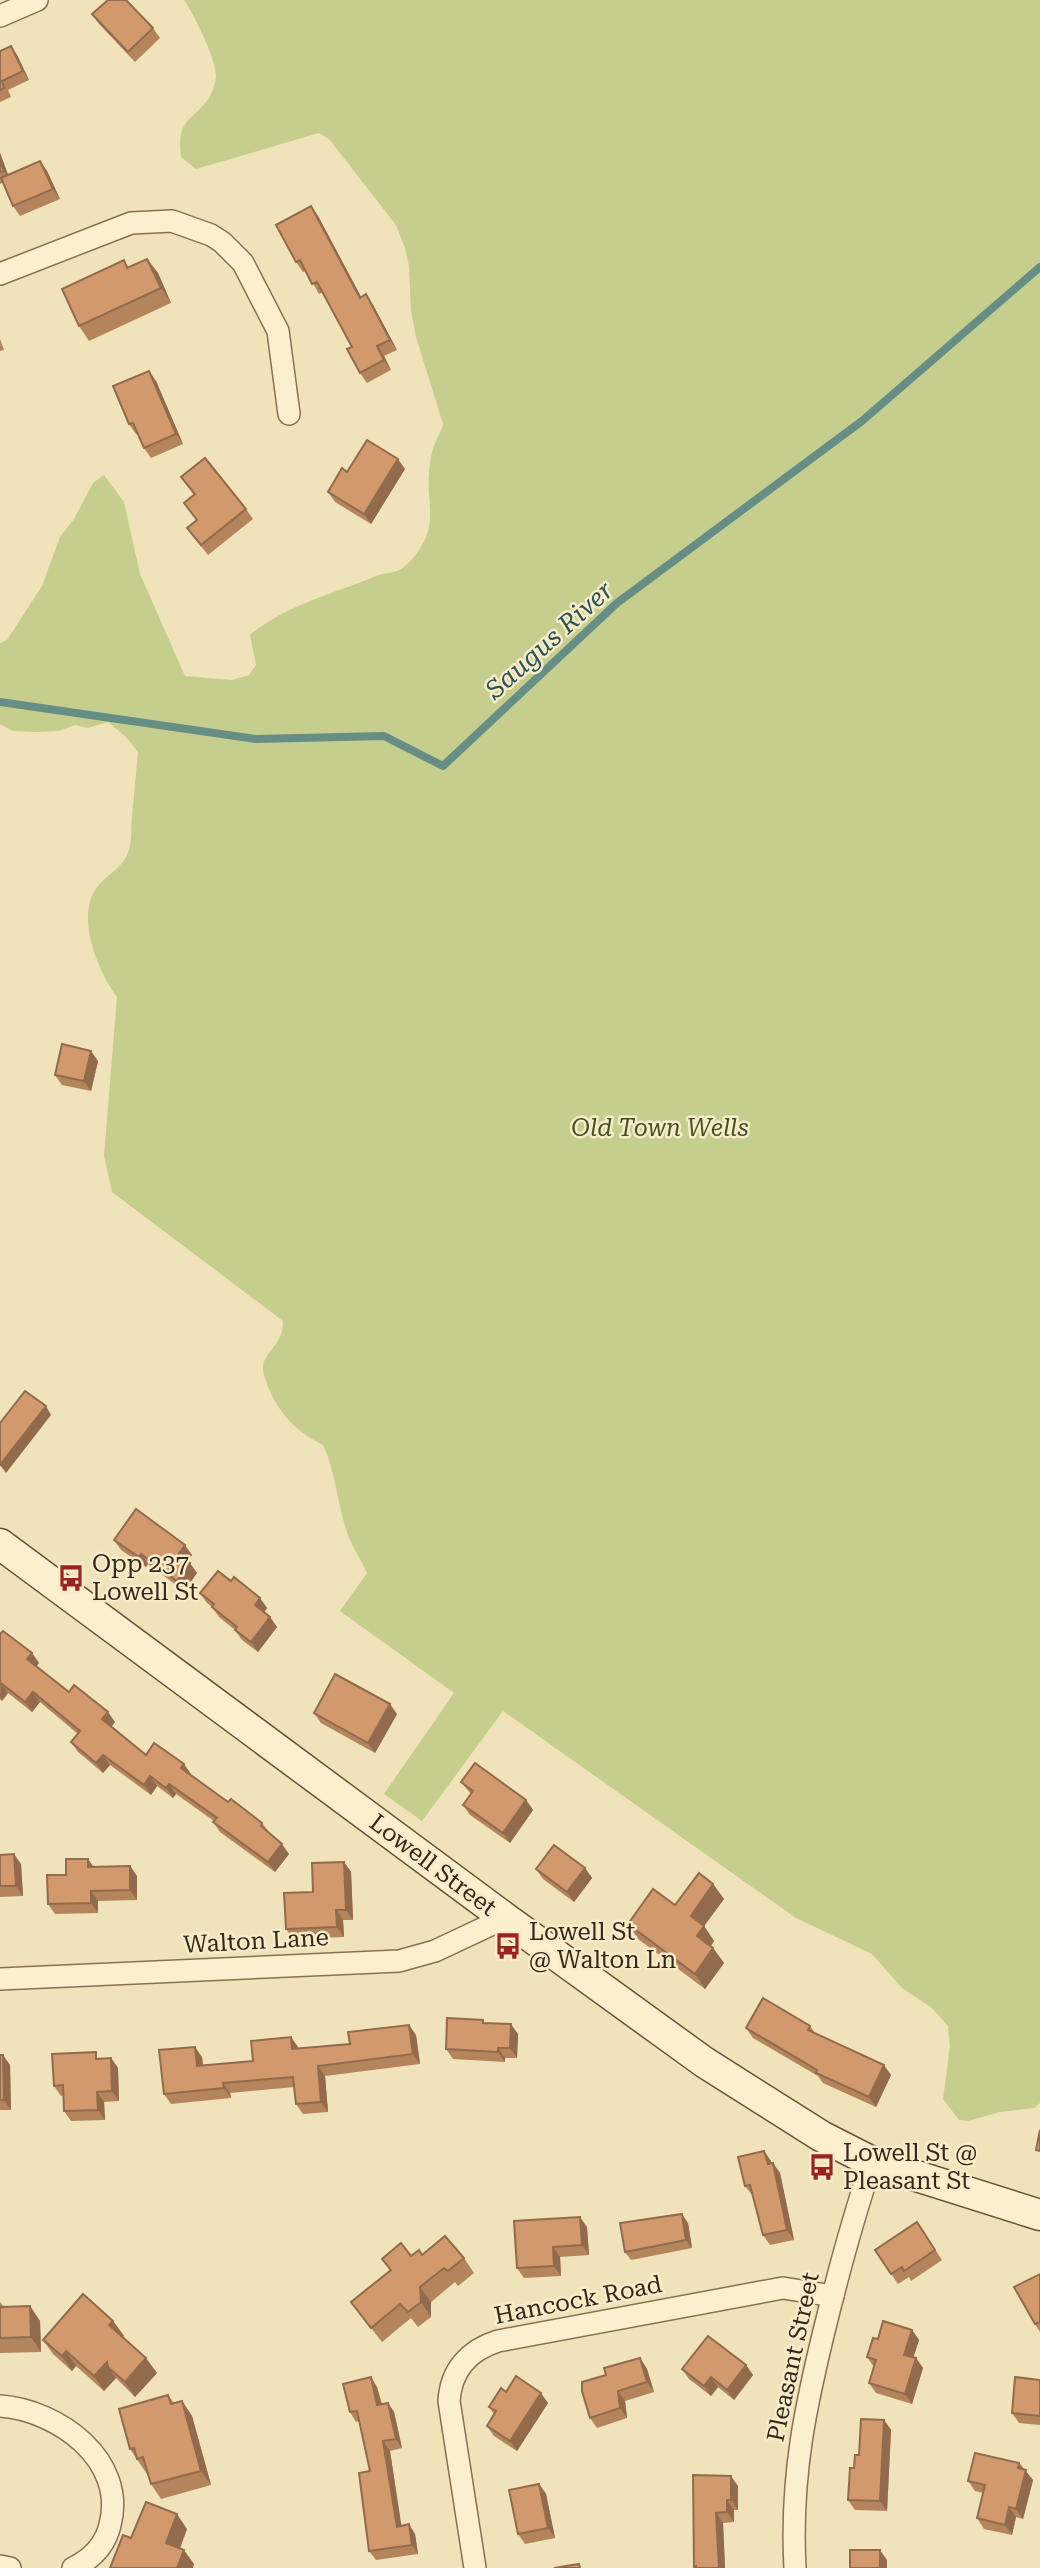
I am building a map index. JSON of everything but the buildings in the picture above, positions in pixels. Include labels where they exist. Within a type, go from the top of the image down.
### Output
[{"type":"main road","name":"Lowell Street","points":[[0,1544],[704,2062],[821,2136],[872,2162],[1040,2215]]},
{"type":"street","points":[[0,16],[37,0]]},
{"type":"street","points":[[0,274],[131,223],[172,221],[211,235],[243,263],[278,331],[289,415]]},
{"type":"street","name":"Walton Lane","points":[[0,1979],[399,1961],[435,1951],[505,1918]]},
{"type":"street","name":"Pleasant Street","points":[[795,2568],[794,2495],[800,2437],[809,2390],[853,2217],[872,2162]]},
{"type":"street","name":"Hancock Road","points":[[475,2568],[449,2401],[455,2374],[473,2353],[498,2341],[783,2288],[797,2288],[833,2296]]},
{"type":"street","points":[[0,2406],[29,2411],[62,2426],[97,2458],[107,2474],[113,2502],[108,2532],[89,2560],[73,2568]]},
{"type":"street","points":[[0,2566],[10,2568]]},
{"type":"green space","name":"Old Town Wells","points":[[184,0],[1040,0],[1040,2103],[1034,2108],[1000,2112],[968,2121],[959,2120],[943,2099],[950,2046],[948,2026],[932,2008],[902,1988],[872,1954],[796,1918],[503,1711],[422,1821],[384,1794],[454,1693],[340,1611],[367,1573],[349,1537],[323,1445],[290,1421],[268,1387],[263,1365],[281,1335],[283,1321],[112,1192],[104,1156],[117,997],[96,958],[88,927],[88,912],[91,898],[98,886],[120,865],[129,850],[138,752],[125,736],[108,722],[88,728],[75,725],[58,731],[36,732],[13,731],[0,724],[0,643],[7,640],[42,586],[60,537],[74,519],[93,483],[104,475],[124,502],[140,574],[185,676],[232,680],[249,675],[256,665],[250,635],[279,616],[310,601],[399,570],[415,555],[424,542],[429,527],[430,465],[443,424],[416,337],[411,311],[409,266],[396,225],[329,139],[319,133],[196,169],[181,157],[182,130],[209,99],[216,76],[209,48]]},
{"type":"waterway","name":"Saugus River","points":[[0,702],[256,739],[384,736],[443,766],[617,603],[862,421],[1040,267]]},
{"type":"place","name":"Opp 237 Lowell St","points":[[71,1578]]},
{"type":"place","name":"Lowell St @ Walton Ln","points":[[508,1946]]},
{"type":"place","name":"Lowell St @ Pleasant St","points":[[822,2167]]}]
